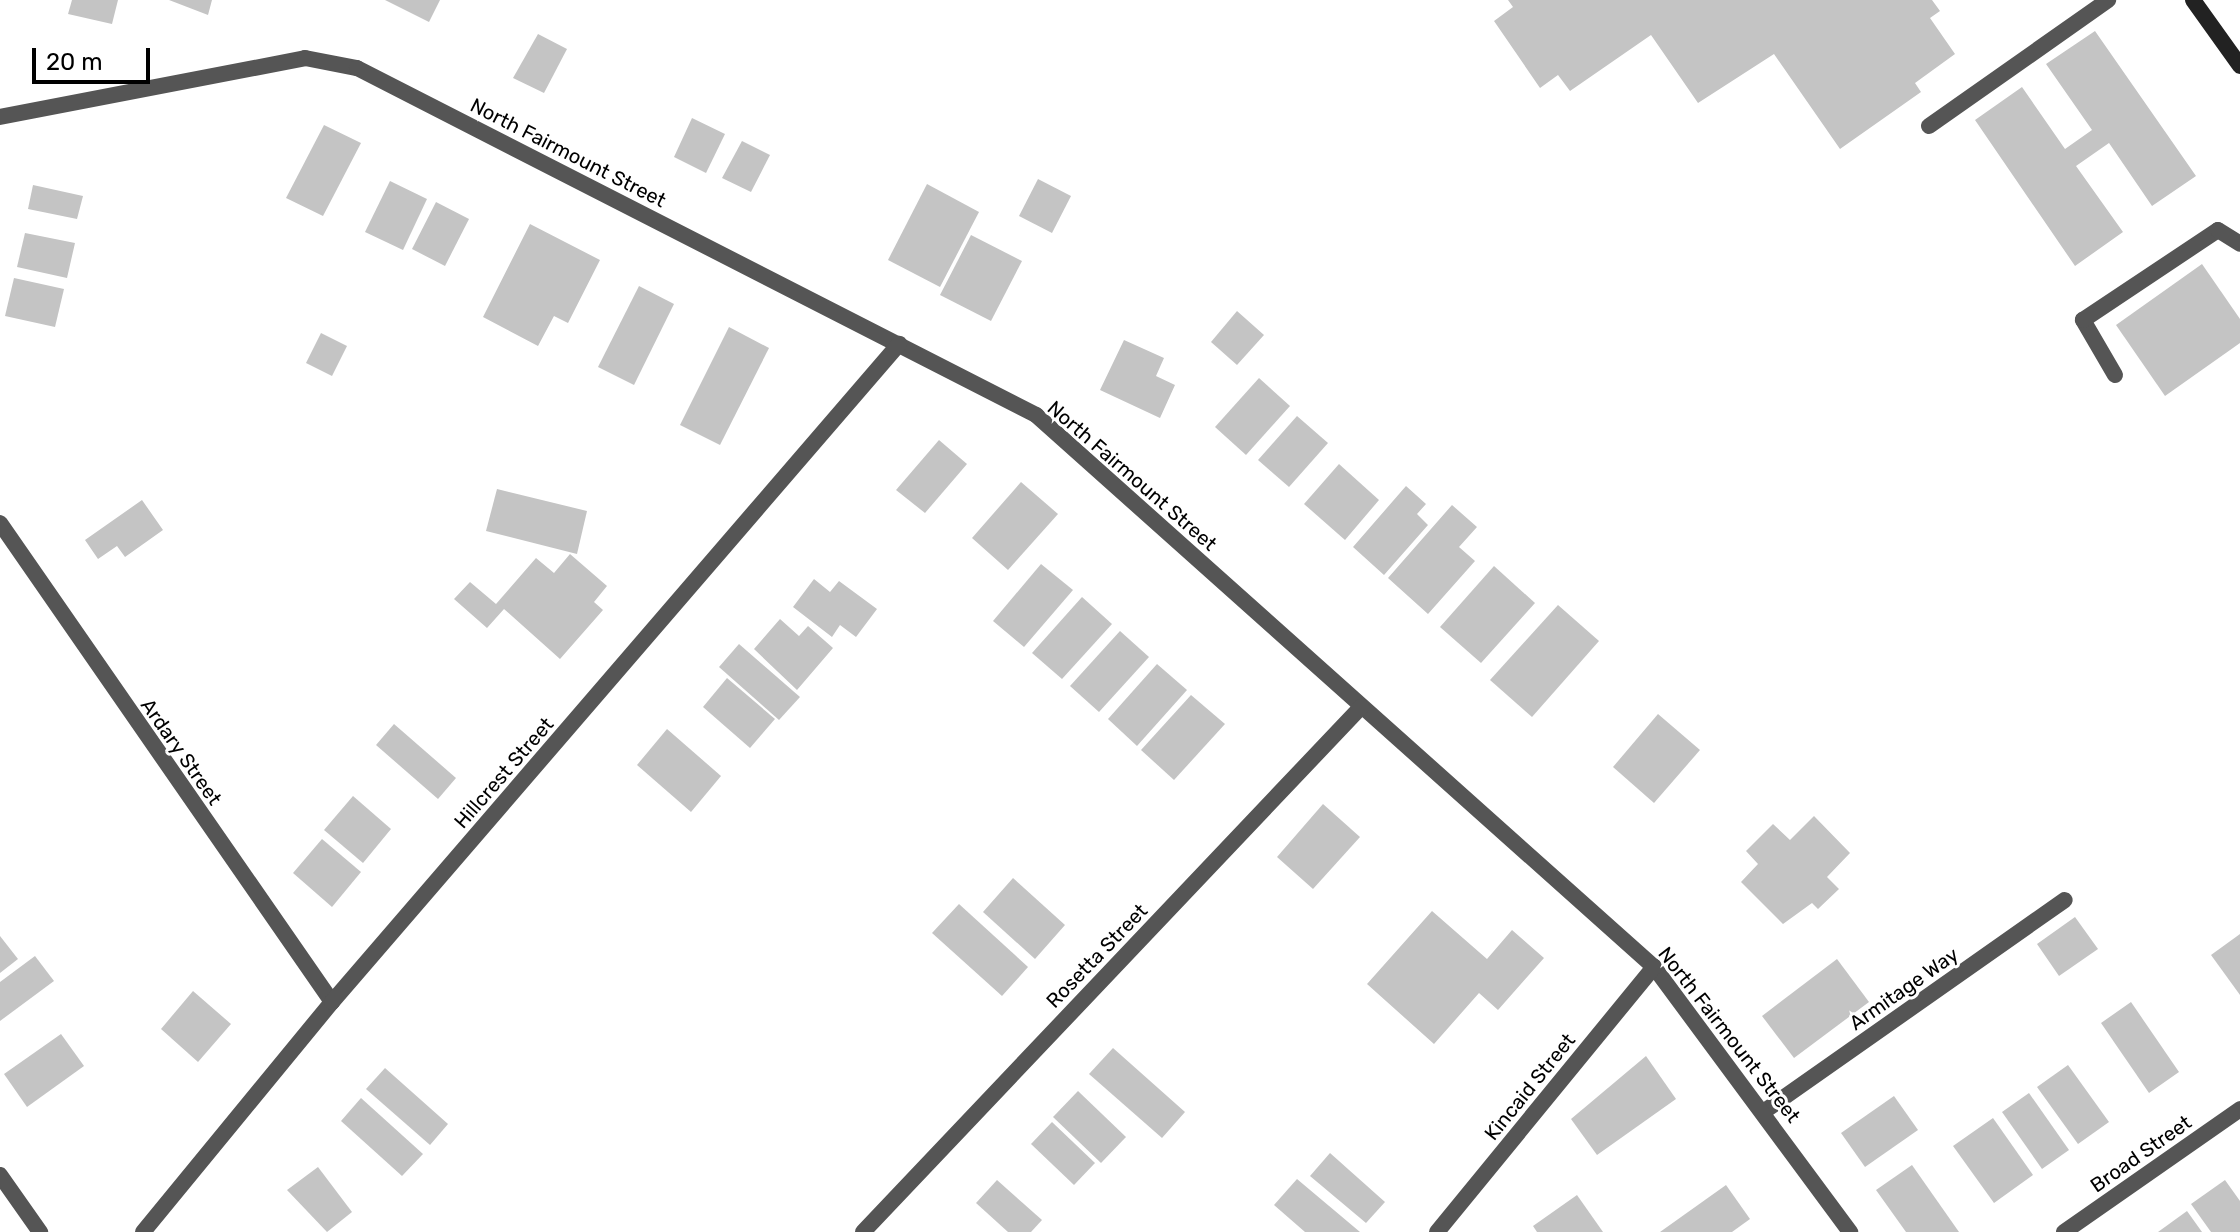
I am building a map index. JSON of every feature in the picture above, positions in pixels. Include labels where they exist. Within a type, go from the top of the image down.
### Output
[{"type":"main road","points":[[2193,0],[2240,66]]},
{"type":"street","points":[[1929,126],[2108,0]]},
{"type":"street","name":"North Fairmount Street","points":[[0,117],[305,58],[357,68],[1036,415],[1654,967],[1766,1110],[1850,1232]]},
{"type":"street","points":[[2115,375],[2083,320],[2218,230],[2240,244]]},
{"type":"street","name":"Hillcrest Street","points":[[143,1232],[332,1002],[899,344]]},
{"type":"street","name":"Ardary Street","points":[[0,523],[332,1002]]},
{"type":"street","name":"Rosetta Street","points":[[863,1232],[1361,707]]},
{"type":"street","name":"Armitage Way","points":[[1766,1110],[2065,900]]},
{"type":"street","name":"Kincaid Street","points":[[1437,1232],[1654,967]]},
{"type":"street","name":"Broad Street","points":[[2064,1232],[2240,1109]]},
{"type":"street","points":[[0,1175],[40,1232]]},
{"type":"building","points":[[72,0],[118,0],[112,24],[68,14]]},
{"type":"building","points":[[169,0],[212,0],[208,15]]},
{"type":"building","points":[[385,0],[440,0],[429,22]]},
{"type":"building","points":[[1508,0],[1932,0],[1940,11],[1930,18],[1955,54],[1915,83],[1921,92],[1840,149],[1774,54],[1698,103],[1651,35],[1570,91],[1558,75],[1540,88],[1494,21],[1513,7]]},
{"type":"building","points":[[2095,31],[2196,176],[2152,206],[2109,143],[2076,166],[2123,232],[2075,266],[1975,120],[2022,87],[2065,149],[2092,130],[2046,64]]},
{"type":"building","points":[[538,34],[567,49],[544,93],[513,78]]},
{"type":"building","points":[[692,118],[725,134],[706,173],[674,157]]},
{"type":"building","points":[[324,125],[361,143],[323,216],[286,198]]},
{"type":"building","points":[[742,141],[770,155],[751,192],[722,178]]},
{"type":"building","points":[[1038,179],[1071,196],[1052,233],[1019,216]]},
{"type":"building","points":[[390,181],[427,199],[403,250],[365,232]]},
{"type":"building","points":[[927,184],[979,212],[940,287],[888,260]]},
{"type":"building","points":[[33,185],[83,196],[77,219],[28,209]]},
{"type":"building","points":[[436,202],[469,219],[445,266],[412,249]]},
{"type":"building","points":[[530,224],[600,260],[568,323],[554,316],[538,346],[483,317]]},
{"type":"building","points":[[25,233],[75,243],[67,278],[17,267]]},
{"type":"building","points":[[971,235],[1022,261],[991,321],[940,295]]},
{"type":"building","points":[[2202,264],[2240,319],[2240,343],[2165,396],[2116,325]]},
{"type":"building","points":[[14,278],[64,289],[55,327],[5,316]]},
{"type":"building","points":[[639,286],[674,304],[634,385],[598,367]]},
{"type":"building","points":[[1237,311],[1264,335],[1237,365],[1211,342]]},
{"type":"building","points":[[729,327],[769,348],[720,445],[680,425]]},
{"type":"building","points":[[321,333],[347,346],[332,376],[306,363]]},
{"type":"building","points":[[1124,340],[1164,358],[1156,376],[1175,385],[1160,418],[1100,390]]},
{"type":"building","points":[[1259,378],[1290,406],[1246,455],[1215,427]]},
{"type":"building","points":[[1297,416],[1328,443],[1289,487],[1258,460]]},
{"type":"building","points":[[939,440],[967,464],[925,513],[896,490]]},
{"type":"building","points":[[1339,464],[1379,500],[1345,540],[1304,504]]},
{"type":"building","points":[[1021,482],[1058,514],[1008,570],[972,538]]},
{"type":"building","points":[[1406,486],[1426,504],[1417,514],[1428,525],[1384,575],[1353,547]]},
{"type":"building","points":[[497,489],[587,511],[577,554],[486,531]]},
{"type":"building","points":[[142,500],[163,530],[125,557],[117,546],[98,559],[85,540]]},
{"type":"building","points":[[1452,505],[1477,527],[1459,547],[1475,561],[1428,614],[1388,578]]},
{"type":"building","points":[[570,554],[607,586],[594,602],[603,610],[560,659],[504,609],[487,628],[454,599],[470,582],[496,604],[536,558],[554,573]]},
{"type":"building","points":[[1041,564],[1073,590],[1024,647],[993,621]]},
{"type":"building","points":[[1494,566],[1535,603],[1481,663],[1440,627]]},
{"type":"building","points":[[814,579],[830,592],[839,581],[877,609],[856,637],[840,625],[832,637],[793,607]]},
{"type":"building","points":[[1082,597],[1112,624],[1062,679],[1032,653]]},
{"type":"building","points":[[1558,605],[1599,641],[1532,717],[1490,680]]},
{"type":"building","points":[[780,619],[799,636],[808,626],[833,648],[797,690],[754,649]]},
{"type":"building","points":[[1120,631],[1149,657],[1099,712],[1070,686]]},
{"type":"building","points":[[739,644],[800,697],[779,720],[719,667]]},
{"type":"building","points":[[1157,664],[1187,690],[1137,746],[1108,719]]},
{"type":"building","points":[[727,678],[775,719],[750,748],[703,707]]},
{"type":"building","points":[[1191,695],[1225,724],[1174,780],[1141,750]]},
{"type":"building","points":[[1658,714],[1700,750],[1654,803],[1613,767]]},
{"type":"building","points":[[394,724],[456,778],[438,799],[376,745]]},
{"type":"building","points":[[667,729],[721,776],[691,812],[637,765]]},
{"type":"building","points":[[353,796],[391,829],[363,863],[324,830]]},
{"type":"building","points":[[1323,804],[1360,837],[1313,889],[1277,857]]},
{"type":"building","points":[[1814,816],[1850,853],[1827,877],[1839,889],[1818,909],[1812,903],[1783,924],[1741,882],[1758,864],[1746,851],[1773,824],[1790,840]]},
{"type":"building","points":[[322,839],[361,872],[332,907],[293,873]]},
{"type":"building","points":[[1013,878],[1065,925],[1035,959],[983,912]]},
{"type":"building","points":[[959,904],[1028,967],[1002,996],[932,933]]},
{"type":"building","points":[[1432,911],[1487,959],[1512,930],[1544,958],[1498,1010],[1479,993],[1434,1044],[1367,984]]},
{"type":"building","points":[[2075,917],[2098,949],[2059,976],[2037,944]]},
{"type":"building","points":[[2240,934],[2240,995],[2211,955]]},
{"type":"building","points":[[0,936],[18,959],[0,973]]},
{"type":"building","points":[[35,956],[54,981],[0,1021],[0,982]]},
{"type":"building","points":[[1837,959],[1869,1002],[1794,1058],[1762,1016]]},
{"type":"building","points":[[193,991],[231,1024],[198,1062],[161,1029]]},
{"type":"building","points":[[2131,1002],[2179,1072],[2149,1093],[2101,1023]]},
{"type":"building","points":[[61,1034],[84,1066],[27,1107],[4,1074]]},
{"type":"building","points":[[1113,1048],[1185,1112],[1162,1138],[1089,1074]]},
{"type":"building","points":[[1646,1056],[1676,1099],[1597,1155],[1571,1119]]},
{"type":"building","points":[[2068,1065],[2109,1122],[2078,1144],[2037,1087]]},
{"type":"building","points":[[385,1068],[448,1124],[430,1145],[366,1089]]},
{"type":"building","points":[[1078,1091],[1126,1137],[1101,1163],[1053,1117]]},
{"type":"building","points":[[2029,1093],[2069,1150],[2042,1169],[2002,1112]]},
{"type":"building","points":[[1894,1096],[1918,1130],[1865,1167],[1841,1133]]},
{"type":"building","points":[[361,1098],[423,1154],[402,1176],[341,1121]]},
{"type":"building","points":[[1993,1118],[2033,1175],[1994,1203],[1953,1146]]},
{"type":"building","points":[[1052,1122],[1095,1163],[1074,1185],[1031,1144]]},
{"type":"building","points":[[1330,1153],[1385,1202],[1366,1223],[1310,1176]]},
{"type":"building","points":[[1912,1165],[1959,1232],[1906,1232],[1876,1190]]},
{"type":"building","points":[[318,1167],[352,1212],[327,1232],[287,1190]]},
{"type":"building","points":[[1297,1179],[1360,1232],[1305,1232],[1274,1205]]},
{"type":"building","points":[[997,1180],[1042,1220],[1031,1232],[1008,1232],[976,1203]]},
{"type":"building","points":[[2225,1180],[2240,1201],[2240,1232],[2211,1232],[2191,1204]]},
{"type":"building","points":[[1726,1185],[1750,1219],[1732,1232],[1660,1232]]},
{"type":"building","points":[[1577,1195],[1603,1232],[1537,1232],[1533,1226]]},
{"type":"building","points":[[2187,1211],[2202,1232],[2158,1232]]}]
